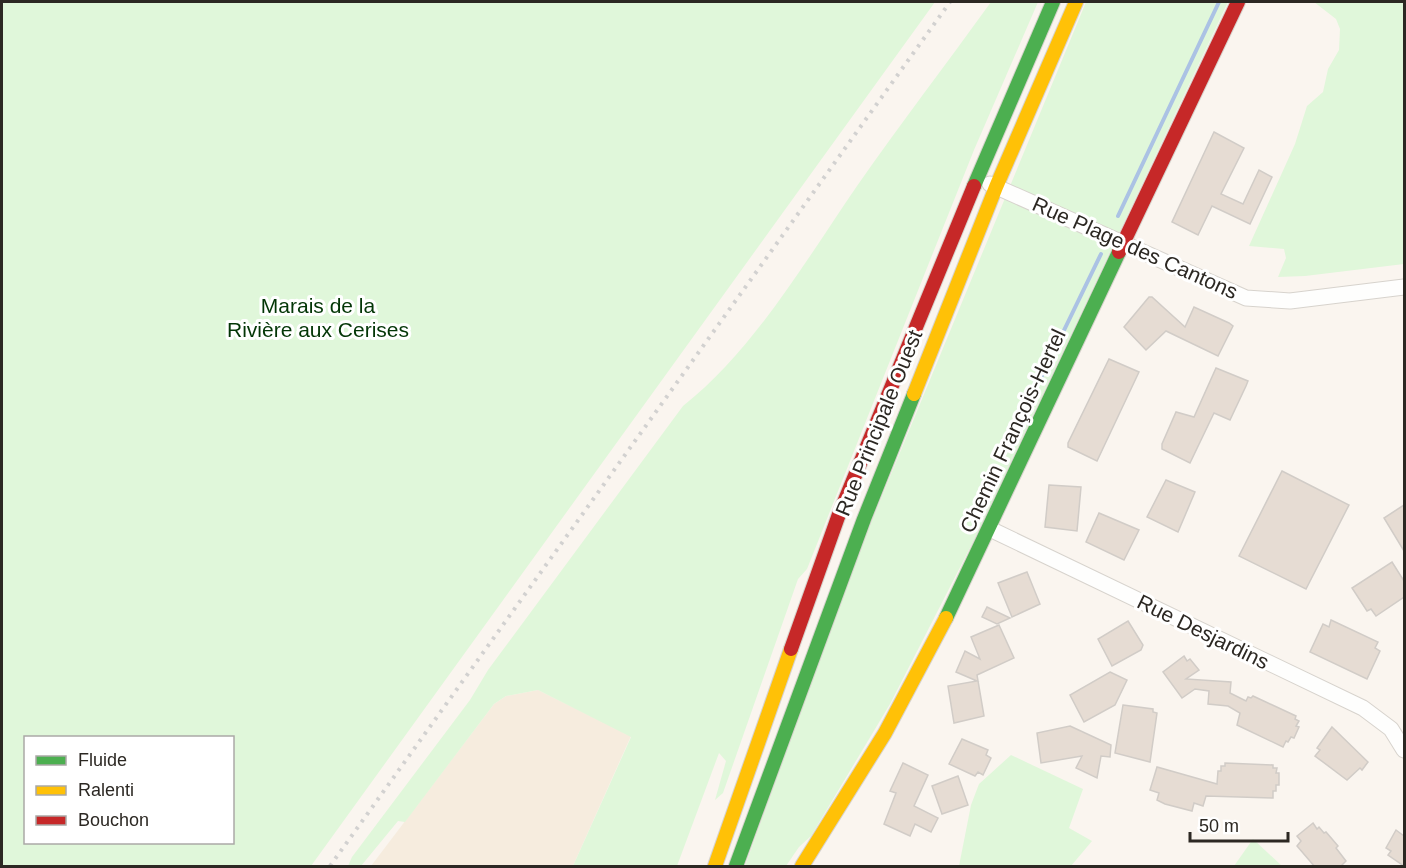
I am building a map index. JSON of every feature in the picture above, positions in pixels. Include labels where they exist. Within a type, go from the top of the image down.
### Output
[{"type":"main road","name":"Rue Principale Ouest","points":[[715,867],[838,517],[977,178],[1053,2]]},
{"type":"main road","name":"Rue Principale Ouest","points":[[736,867],[864,519],[996,187],[1076,2]]},
{"type":"main road","name":"Chemin François-Hertel","points":[[802,867],[885,733],[938,634],[990,529],[1238,2]]},
{"type":"street","name":"Rue Plage des Cantons","points":[[977,178],[1125,242],[1246,298],[1290,301],[1404,287]]},
{"type":"street","name":"Rue Desjardins","points":[[990,529],[1363,708],[1391,729],[1404,750]]},
{"type":"shaded area","points":[[538,690],[631,736],[573,866],[371,866],[494,704],[506,696]]},
{"type":"green space","name":"Marais de la Rivière aux Cerises","points":[[2,2],[935,2],[311,866],[2,866]]},
{"type":"green space","points":[[991,2],[1038,2],[974,150],[807,569],[798,579],[723,793],[715,800],[726,761],[719,753],[677,866],[573,866],[631,737],[538,690],[506,696],[494,704],[405,822],[398,821],[361,866],[348,866],[352,857],[470,700],[488,670],[683,406],[709,384],[733,358],[777,303],[857,186]]},
{"type":"green space","points":[[1086,2],[1228,2],[973,542],[890,704],[811,836],[799,847],[786,866],[745,866],[851,571]]},
{"type":"green space","points":[[1314,2],[1404,2],[1404,264],[1278,277],[1286,258],[1284,249],[1249,246],[1295,144],[1307,106],[1323,92],[1328,69],[1339,50],[1340,29],[1336,19]]},
{"type":"green space","points":[[1011,755],[1083,789],[1069,828],[1092,841],[1071,866],[959,866],[971,805],[979,784]]},
{"type":"green space","points":[[1253,839],[1282,866],[1234,866]]},
{"type":"building","points":[[1214,132],[1244,148],[1221,194],[1243,204],[1259,170],[1272,177],[1250,224],[1212,206],[1198,235],[1172,222]]},
{"type":"building","points":[[1149,297],[1152,297],[1185,327],[1194,307],[1233,326],[1218,356],[1166,331],[1146,350],[1124,327]]},
{"type":"building","points":[[1109,359],[1139,372],[1097,461],[1068,447],[1068,443]]},
{"type":"building","points":[[1216,368],[1248,381],[1230,420],[1214,413],[1190,463],[1162,449],[1162,444],[1176,412],[1194,417]]},
{"type":"building","points":[[1282,471],[1349,505],[1306,589],[1239,556]]},
{"type":"building","points":[[1166,480],[1195,492],[1178,532],[1147,517]]},
{"type":"building","points":[[1049,485],[1081,487],[1077,531],[1045,527]]},
{"type":"building","points":[[1404,505],[1404,551],[1384,518]]},
{"type":"building","points":[[1099,513],[1139,530],[1124,560],[1086,542]]},
{"type":"building","points":[[1392,562],[1404,581],[1404,597],[1376,616],[1371,609],[1367,611],[1352,588]]},
{"type":"building","points":[[1027,572],[1040,604],[1012,617],[998,583]]},
{"type":"building","points":[[987,607],[1010,618],[997,624],[982,617]]},
{"type":"building","points":[[1331,620],[1378,642],[1375,648],[1380,651],[1367,679],[1310,652],[1323,624],[1329,627]]},
{"type":"building","points":[[1128,621],[1143,645],[1141,650],[1112,666],[1098,639]]},
{"type":"building","points":[[999,625],[1014,658],[977,675],[984,716],[954,723],[948,686],[977,681],[956,672],[965,651],[980,659],[971,637]]},
{"type":"building","points":[[1184,656],[1187,661],[1190,659],[1199,670],[1186,679],[1231,682],[1230,693],[1246,701],[1248,697],[1253,696],[1296,716],[1295,719],[1299,721],[1296,726],[1299,727],[1294,738],[1291,737],[1288,742],[1286,741],[1283,747],[1237,725],[1240,713],[1228,706],[1208,704],[1209,691],[1195,689],[1182,698],[1163,672]]},
{"type":"building","points":[[1110,672],[1127,680],[1115,705],[1084,722],[1070,695]]},
{"type":"building","points":[[1123,705],[1153,709],[1153,712],[1157,713],[1150,762],[1115,753]]},
{"type":"building","points":[[1070,726],[1111,745],[1110,757],[1101,756],[1097,778],[1076,768],[1082,756],[1041,763],[1037,733]]},
{"type":"building","points":[[1332,727],[1368,762],[1362,770],[1360,768],[1347,780],[1315,756],[1320,750],[1317,748]]},
{"type":"building","points":[[962,739],[988,750],[986,755],[991,758],[983,775],[978,772],[975,776],[949,764]]},
{"type":"building","points":[[903,763],[928,775],[914,806],[938,818],[931,832],[915,824],[910,836],[884,824],[896,793],[890,791]]},
{"type":"building","points":[[1225,763],[1273,765],[1273,768],[1277,768],[1276,773],[1279,773],[1279,785],[1276,785],[1276,791],[1273,791],[1273,798],[1206,796],[1203,806],[1194,803],[1192,811],[1157,800],[1159,793],[1150,790],[1157,767],[1217,784],[1218,771],[1221,771],[1221,766],[1225,766]]},
{"type":"building","points":[[958,776],[968,805],[942,814],[932,786]]},
{"type":"building","points":[[1313,823],[1317,829],[1319,827],[1324,833],[1326,832],[1338,846],[1336,848],[1346,861],[1340,867],[1315,867],[1297,846],[1301,841],[1297,836]]},
{"type":"building","points":[[1396,830],[1404,836],[1404,866],[1388,855],[1391,851],[1386,848]]},
{"type":"waterway","points":[[1118,216],[1219,2]]},
{"type":"waterway","points":[[1037,386],[1101,254]]},
{"type":"railway","points":[[330,866],[950,2]]},
{"type":"traffic: fast","points":[[974,186],[1053,2]]},
{"type":"traffic: fast","points":[[946,618],[1119,252]]},
{"type":"traffic: fast","points":[[736,866],[864,519],[914,394]]},
{"type":"traffic: slow","points":[[914,394],[996,187],[1076,2]]},
{"type":"traffic: slow","points":[[802,866],[885,733],[946,618]]},
{"type":"traffic: slow","points":[[715,866],[791,649]]},
{"type":"traffic: jam","points":[[1119,252],[1238,2]]},
{"type":"traffic: jam","points":[[791,649],[838,517],[974,186]]}]
